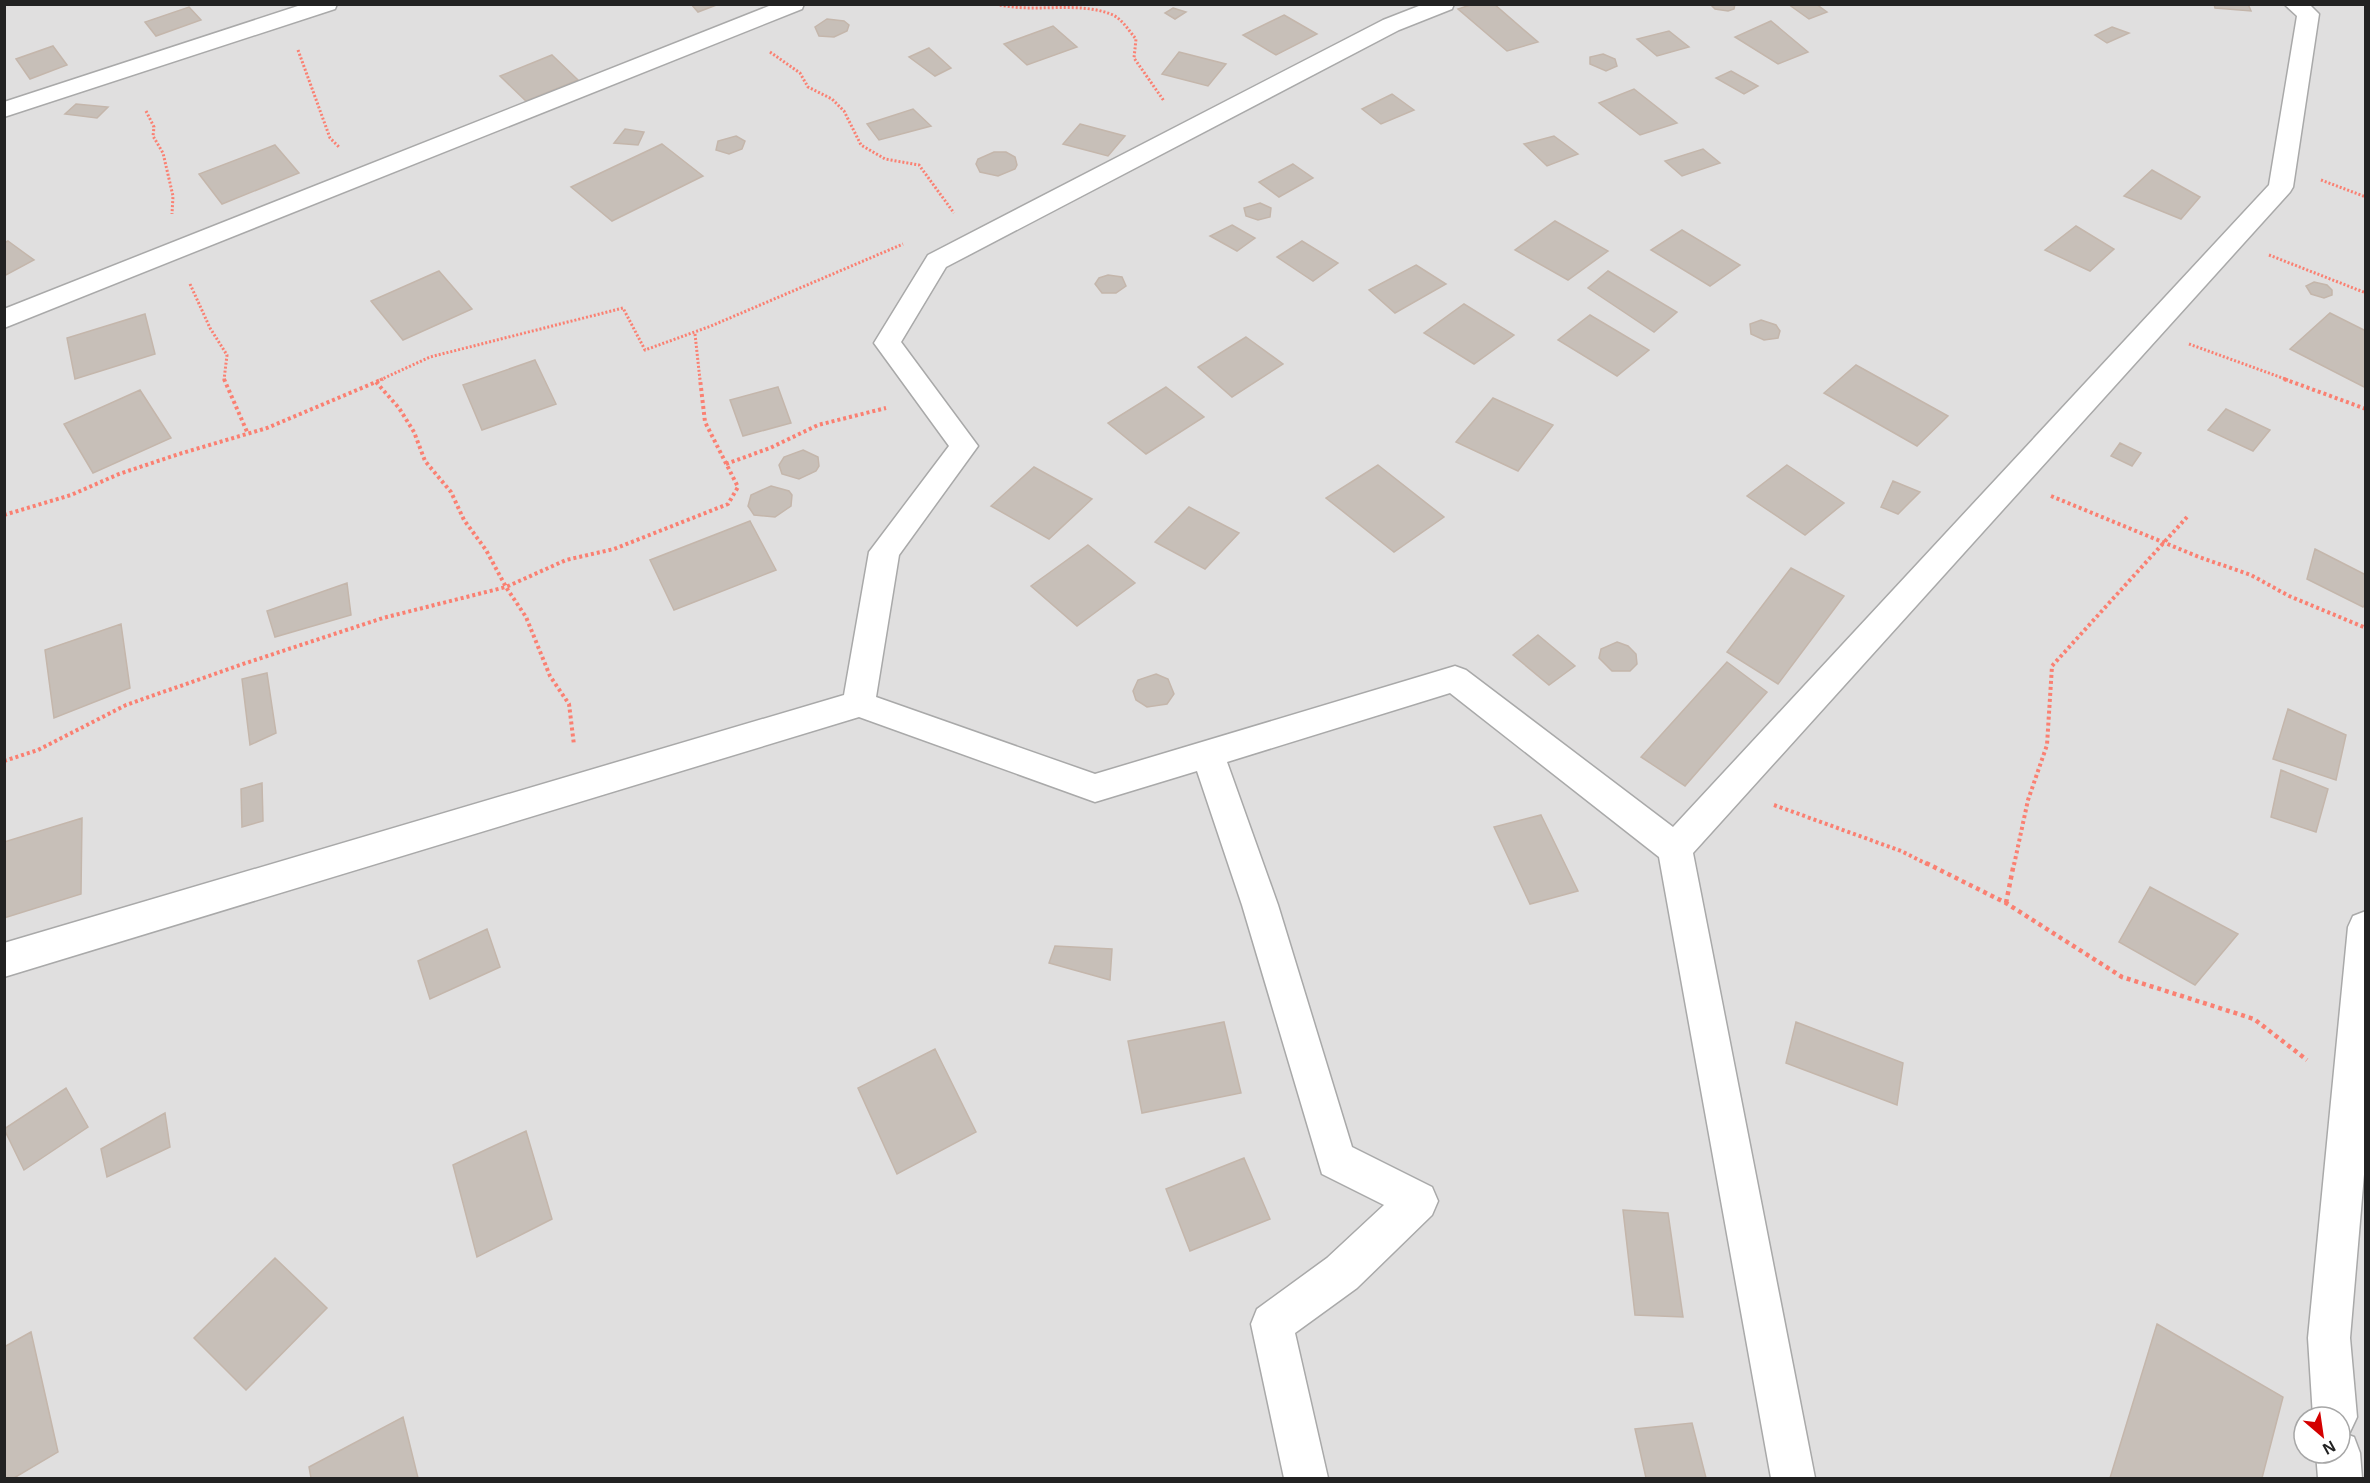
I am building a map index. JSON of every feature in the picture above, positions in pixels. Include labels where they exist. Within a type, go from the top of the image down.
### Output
[{"type":"street","points":[[4,110],[327,4]]},
{"type":"street","points":[[4,318],[794,4]]},
{"type":"street","points":[[859,704],[884,552],[964,446],[887,343],[937,261],[1391,25],[1444,4]]},
{"type":"street","points":[[1675,849],[2281,187],[2308,14],[2294,4]]},
{"type":"street","points":[[4,960],[859,704],[1095,788],[1455,679],[1675,849],[1793,1479]]},
{"type":"street","points":[[1208,754],[1260,905],[1336,1160],[1418,1201],[1342,1273],[1272,1324],[1306,1479]]},
{"type":"street","points":[[2335,1405],[2329,1338],[2366,927]]},
{"type":"path","points":[[996,4],[1012,9],[1090,8],[1115,15],[1136,39],[1134,58],[1159,97],[1200,124]]},
{"type":"path","points":[[742,25],[774,56],[800,73],[807,87],[832,99],[838,105],[861,146],[885,159],[920,165],[955,214],[980,239]]},
{"type":"path","points":[[297,45],[330,138],[346,154],[352,180]]},
{"type":"path","points":[[146,111],[154,127],[153,136],[163,153],[173,196],[171,224],[182,248],[183,269],[210,328],[226,355],[224,381],[248,434]]},
{"type":"path","points":[[2284,166],[2366,197]]},
{"type":"path","points":[[4,515],[70,495],[119,474],[248,434],[332,403],[430,357],[623,308],[645,350],[695,334],[910,241]]},
{"type":"path","points":[[2232,241],[2366,293]]},
{"type":"path","points":[[2148,332],[2222,355],[2299,387],[2366,409]]},
{"type":"path","points":[[4,761],[38,750],[126,705],[383,618],[506,587],[566,560],[614,549],[728,504],[738,487],[705,422],[695,334]]},
{"type":"path","points":[[376,382],[399,408],[414,432],[425,461],[451,492],[464,520],[486,550],[526,617],[550,676],[569,704],[578,788]]},
{"type":"path","points":[[726,464],[770,448],[818,425],[928,397]]},
{"type":"path","points":[[2014,479],[2164,543],[2251,575],[2289,596],[2366,628]]},
{"type":"path","points":[[2006,903],[2028,800],[2047,745],[2052,666],[2187,517]]},
{"type":"path","points":[[1730,789],[1902,851],[2006,903],[2122,977],[2254,1019],[2351,1093]]},
{"type":"shaded area","points":[[5,5],[2365,5],[2365,1478],[5,1478]]},
{"type":"building","points":[[691,4],[719,4],[698,12]]},
{"type":"building","points":[[1473,4],[1494,4],[1538,42],[1507,51],[1458,9]]},
{"type":"building","points":[[1710,4],[1735,4],[1734,9],[1728,11],[1715,9]]},
{"type":"building","points":[[1788,4],[1816,4],[1827,12],[1809,19]]},
{"type":"building","points":[[2214,4],[2248,4],[2251,11],[2215,8]]},
{"type":"building","points":[[189,7],[201,20],[156,36],[145,22]]},
{"type":"building","points":[[1173,8],[1186,12],[1175,19],[1165,13]]},
{"type":"building","points":[[1284,15],[1317,34],[1276,55],[1243,35]]},
{"type":"building","points":[[827,19],[844,21],[849,25],[847,31],[834,37],[819,36],[815,27]]},
{"type":"building","points":[[1771,21],[1808,52],[1778,64],[1735,37]]},
{"type":"building","points":[[1053,26],[1077,47],[1027,65],[1004,44]]},
{"type":"building","points":[[2112,27],[2129,33],[2107,43],[2095,35]]},
{"type":"building","points":[[1669,31],[1689,47],[1657,56],[1637,39]]},
{"type":"building","points":[[53,46],[67,65],[30,79],[16,59]]},
{"type":"building","points":[[929,48],[951,68],[935,76],[909,57]]},
{"type":"building","points":[[1179,52],[1226,64],[1208,86],[1162,74]]},
{"type":"building","points":[[1603,54],[1615,59],[1617,66],[1606,71],[1590,64],[1590,57]]},
{"type":"building","points":[[552,55],[578,80],[526,101],[500,76]]},
{"type":"building","points":[[1731,71],[1758,86],[1744,94],[1716,78]]},
{"type":"building","points":[[1634,89],[1677,123],[1640,135],[1599,103]]},
{"type":"building","points":[[1392,94],[1414,110],[1381,124],[1362,109]]},
{"type":"building","points":[[76,104],[108,107],[97,118],[65,114]]},
{"type":"building","points":[[913,109],[931,126],[879,140],[867,124]]},
{"type":"building","points":[[1080,124],[1125,136],[1108,156],[1063,144]]},
{"type":"building","points":[[625,129],[644,132],[638,145],[614,143]]},
{"type":"building","points":[[736,136],[745,141],[742,149],[729,154],[716,150],[718,141]]},
{"type":"building","points":[[1554,136],[1578,154],[1547,166],[1524,144]]},
{"type":"building","points":[[662,144],[703,176],[612,221],[571,187]]},
{"type":"building","points":[[275,145],[299,173],[222,204],[199,174]]},
{"type":"building","points":[[1703,149],[1720,163],[1682,176],[1665,161]]},
{"type":"building","points":[[994,152],[1006,152],[1015,157],[1017,165],[1015,169],[998,176],[980,172],[976,164],[978,159]]},
{"type":"building","points":[[1293,164],[1313,178],[1279,197],[1259,182]]},
{"type":"building","points":[[2152,170],[2200,197],[2181,219],[2124,196]]},
{"type":"building","points":[[1260,203],[1271,208],[1270,217],[1258,220],[1246,216],[1244,208]]},
{"type":"building","points":[[1555,221],[1608,251],[1568,280],[1515,250]]},
{"type":"building","points":[[1232,225],[1255,238],[1237,251],[1210,236]]},
{"type":"building","points":[[2076,226],[2114,249],[2090,271],[2045,250]]},
{"type":"building","points":[[1682,230],[1740,265],[1710,286],[1651,250]]},
{"type":"building","points":[[8,241],[34,260],[4,276],[4,243]]},
{"type":"building","points":[[1302,241],[1338,263],[1313,281],[1277,257]]},
{"type":"building","points":[[1416,265],[1446,284],[1395,313],[1369,290]]},
{"type":"building","points":[[439,271],[472,309],[403,340],[371,301]]},
{"type":"building","points":[[1608,271],[1677,312],[1654,332],[1588,288]]},
{"type":"building","points":[[1108,275],[1122,277],[1126,286],[1116,293],[1102,293],[1095,284],[1099,278]]},
{"type":"building","points":[[2314,282],[2327,285],[2332,290],[2332,295],[2324,298],[2311,294],[2306,286]]},
{"type":"building","points":[[1464,304],[1514,335],[1474,364],[1424,333]]},
{"type":"building","points":[[2330,313],[2366,331],[2366,388],[2290,349]]},
{"type":"building","points":[[145,314],[155,354],[75,379],[67,338]]},
{"type":"building","points":[[1590,315],[1649,350],[1617,376],[1558,340]]},
{"type":"building","points":[[1761,320],[1776,325],[1780,331],[1778,338],[1764,340],[1751,334],[1750,324]]},
{"type":"building","points":[[1246,337],[1283,364],[1232,397],[1198,367]]},
{"type":"building","points":[[535,360],[556,404],[482,430],[463,385]]},
{"type":"building","points":[[1856,365],[1948,416],[1917,446],[1824,393]]},
{"type":"building","points":[[778,387],[791,423],[743,436],[730,400]]},
{"type":"building","points":[[1166,387],[1204,417],[1146,454],[1108,423]]},
{"type":"building","points":[[140,390],[171,438],[93,473],[64,424]]},
{"type":"building","points":[[1493,398],[1553,425],[1518,471],[1456,442]]},
{"type":"building","points":[[2226,409],[2270,430],[2253,451],[2208,430]]},
{"type":"building","points":[[2120,443],[2141,453],[2132,466],[2111,456]]},
{"type":"building","points":[[803,450],[818,457],[819,466],[816,471],[799,479],[782,474],[779,465],[784,457]]},
{"type":"building","points":[[1378,465],[1444,517],[1394,552],[1326,498]]},
{"type":"building","points":[[1787,465],[1844,503],[1805,535],[1747,496]]},
{"type":"building","points":[[1034,467],[1092,499],[1049,539],[991,506]]},
{"type":"building","points":[[1893,481],[1920,492],[1898,514],[1881,507]]},
{"type":"building","points":[[771,486],[789,491],[792,495],[791,506],[775,517],[754,515],[748,506],[751,495]]},
{"type":"building","points":[[1189,507],[1239,533],[1205,569],[1155,542]]},
{"type":"building","points":[[750,521],[776,570],[674,610],[650,560]]},
{"type":"building","points":[[1088,545],[1135,583],[1077,626],[1031,586]]},
{"type":"building","points":[[2315,549],[2366,575],[2366,603],[2363,607],[2307,579]]},
{"type":"building","points":[[1791,568],[1844,596],[1778,684],[1727,652]]},
{"type":"building","points":[[347,583],[351,615],[275,637],[267,611]]},
{"type":"building","points":[[121,624],[130,688],[54,718],[45,650]]},
{"type":"building","points":[[1538,635],[1575,666],[1549,685],[1513,655]]},
{"type":"building","points":[[1617,642],[1628,646],[1636,654],[1637,664],[1630,671],[1612,671],[1599,658],[1601,649]]},
{"type":"building","points":[[1727,662],[1767,692],[1685,786],[1641,757]]},
{"type":"building","points":[[267,673],[276,733],[250,745],[242,679]]},
{"type":"building","points":[[1156,674],[1168,679],[1174,694],[1167,704],[1147,707],[1136,700],[1133,691],[1138,680]]},
{"type":"building","points":[[2288,709],[2346,735],[2336,780],[2273,759]]},
{"type":"building","points":[[2281,770],[2328,789],[2316,832],[2271,817]]},
{"type":"building","points":[[262,783],[263,821],[242,827],[241,789]]},
{"type":"building","points":[[1541,815],[1578,891],[1530,904],[1494,827]]},
{"type":"building","points":[[82,818],[81,894],[4,918],[4,842]]},
{"type":"building","points":[[2150,887],[2238,934],[2195,985],[2119,942]]},
{"type":"building","points":[[487,929],[500,967],[430,999],[418,961]]},
{"type":"building","points":[[1055,946],[1112,949],[1110,980],[1049,963]]},
{"type":"building","points":[[1224,1022],[1241,1093],[1142,1113],[1128,1041]]},
{"type":"building","points":[[1796,1022],[1903,1063],[1897,1105],[1786,1063]]},
{"type":"building","points":[[935,1049],[976,1132],[897,1174],[858,1088]]},
{"type":"building","points":[[66,1088],[88,1127],[24,1170],[4,1129]]},
{"type":"building","points":[[165,1113],[170,1147],[107,1177],[101,1149]]},
{"type":"building","points":[[526,1131],[552,1219],[477,1257],[453,1165]]},
{"type":"building","points":[[1244,1158],[1270,1219],[1190,1251],[1166,1189]]},
{"type":"building","points":[[1623,1210],[1668,1213],[1683,1317],[1635,1315]]},
{"type":"building","points":[[275,1258],[327,1308],[246,1390],[194,1338]]},
{"type":"building","points":[[2157,1324],[2283,1397],[2262,1478],[2110,1478]]},
{"type":"building","points":[[31,1332],[58,1452],[14,1478],[4,1478],[4,1347]]},
{"type":"building","points":[[403,1417],[418,1478],[311,1478],[309,1467]]},
{"type":"building","points":[[1692,1423],[1706,1478],[1646,1478],[1635,1429]]}]
